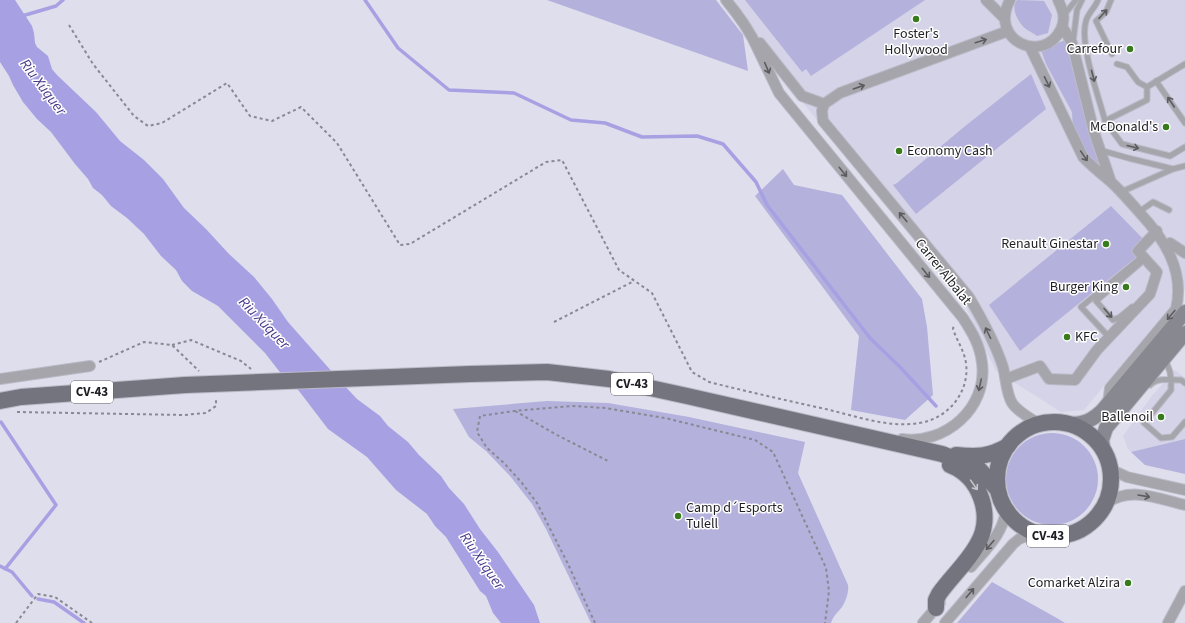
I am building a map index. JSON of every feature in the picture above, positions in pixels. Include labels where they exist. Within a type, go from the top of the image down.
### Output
[{"type":"main road","points":[[1072,424],[1088,422],[1095,417],[1108,404],[1185,312]]},
{"type":"main road","points":[[1103,448],[1102,440],[1106,428],[1185,333]]},
{"type":"main road","name":"CV-43","points":[[0,401],[21,397],[184,385],[547,372],[609,379],[942,454],[987,456],[1008,446]]},
{"type":"main road","name":"CV-43","points":[[1056,422],[1072,424],[1084,430],[1094,438],[1103,448],[1108,459],[1112,470],[1112,487],[1107,503],[1098,518],[1084,529],[1068,535],[1051,537],[1034,533],[1018,524],[1006,510],[998,490],[997,472],[1003,454],[1016,436],[1027,429],[1039,424],[1056,422]]},
{"type":"main road","points":[[850,433],[898,452],[944,463],[956,468],[975,484],[980,493],[984,512],[981,537],[974,550],[938,594],[936,608]]},
{"type":"main road","name":"CV-43","points":[[942,454],[978,469],[998,490]]},
{"type":"street","name":"Carrer Albalat","points":[[726,0],[802,96],[824,104],[822,111],[823,121],[969,297],[994,345],[1013,404],[1039,424]]},
{"type":"street","points":[[986,0],[1004,18]]},
{"type":"street","points":[[1010,0],[1005,8],[1004,18],[1008,31],[1013,39],[1030,47],[1038,47],[1046,44],[1059,34],[1064,16],[1062,7],[1058,0]]},
{"type":"street","name":"Carrer Albalat","points":[[734,10],[752,37],[779,93],[963,318],[980,349],[982,372],[981,384],[974,402],[964,417],[948,430],[935,436],[925,439],[907,440],[862,430],[792,420]]},
{"type":"street","points":[[1062,26],[1072,43],[1094,132],[1111,182]]},
{"type":"street","points":[[824,104],[840,93],[1008,31]]},
{"type":"street","points":[[1030,47],[1083,157],[1092,168],[1111,182],[1166,241],[1178,260],[1181,270],[1183,280],[1180,302],[1176,309],[1110,388],[1108,404]]},
{"type":"street","points":[[1006,379],[1040,366],[1049,379],[1075,380],[1097,350],[1150,294],[1157,272],[1138,251],[1157,231]]},
{"type":"street","points":[[1166,241],[1185,253]]},
{"type":"street","points":[[0,379],[90,366]]},
{"type":"street","points":[[1112,470],[1127,477],[1185,490]]},
{"type":"street","points":[[1107,503],[1114,498],[1125,494],[1141,495],[1185,505]]},
{"type":"street","points":[[923,623],[1000,531],[1004,524],[1006,510]]},
{"type":"street","points":[[945,623],[1013,544],[1019,539],[1034,533]]},
{"type":"street","points":[[1168,623],[1185,591]]},
{"type":"lane","points":[[1064,16],[1076,0]]},
{"type":"lane","points":[[1072,43],[1077,10],[1082,0]]},
{"type":"lane","points":[[1098,0],[1087,17],[1085,23],[1085,48],[1105,121],[1122,144],[1170,156],[1185,147]]},
{"type":"lane","points":[[1112,0],[1106,12],[1096,21],[1112,54]]},
{"type":"lane","points":[[1117,64],[1127,67],[1138,82],[1147,87]]},
{"type":"lane","points":[[1147,87],[1185,64]]},
{"type":"lane","points":[[1156,81],[1185,123]]},
{"type":"lane","points":[[1105,121],[1147,100],[1147,87]]},
{"type":"lane","points":[[1100,150],[1173,169]]},
{"type":"lane","points":[[1120,192],[1173,169],[1185,166]]},
{"type":"lane","points":[[1139,212],[1153,202],[1169,210]]},
{"type":"lane","points":[[1141,303],[1138,302],[1114,320],[1096,301],[1144,258]]},
{"type":"lane","points":[[1109,337],[1081,307],[1144,258]]},
{"type":"lane","points":[[1166,356],[1171,380],[1170,390],[1144,424],[1161,438],[1172,437],[1185,422]]},
{"type":"lane","points":[[1136,391],[1154,381],[1181,380],[1185,383]]},
{"type":"path","points":[[70,25],[98,70],[134,116],[148,126],[162,123],[227,83],[250,116],[272,121],[301,107],[337,143],[400,245],[410,244],[546,162],[562,160],[619,270],[652,293],[692,372],[708,382],[849,415],[895,424],[919,423],[936,418],[947,411],[960,395],[965,382],[966,364],[964,352],[952,329],[954,325],[963,318]]},
{"type":"path","points":[[554,322],[634,281]]},
{"type":"path","points":[[90,366],[144,342],[172,345],[191,340],[241,361],[253,370]]},
{"type":"path","points":[[172,345],[199,371]]},
{"type":"path","points":[[15,412],[184,415],[206,413],[216,406],[216,393]]},
{"type":"path","points":[[595,623],[568,564],[537,503],[514,474],[487,448],[478,432],[480,416],[514,411],[573,406],[605,408],[665,418],[755,440],[772,452],[826,568],[829,591],[825,623]]},
{"type":"path","points":[[514,411],[608,461]]},
{"type":"path","points":[[16,623],[38,594],[55,597],[92,623]]},
{"type":"shaded area","points":[[547,0],[716,0],[743,35],[748,71]]},
{"type":"shaded area","points":[[720,0],[1185,0],[1185,289],[1084,410],[1061,412],[996,371],[963,301]]},
{"type":"shaded area","points":[[745,0],[925,0],[811,76],[806,69],[802,72]]},
{"type":"shaded area","points":[[1017,0],[1044,1],[1052,15],[1048,33],[1037,36],[1022,26],[1014,9]]},
{"type":"shaded area","points":[[1065,40],[1091,139],[1102,165],[1097,168],[1086,155],[1073,129],[1072,112],[1046,64],[1041,50]]},
{"type":"shaded area","points":[[1031,74],[1046,109],[916,214],[893,185]]},
{"type":"shaded area","points":[[783,169],[794,185],[842,195],[922,299],[927,327],[933,395],[905,420],[851,410],[859,336],[755,196]]},
{"type":"shaded area","points":[[1111,206],[1150,246],[1020,351],[989,305]]},
{"type":"shaded area","name":"Ballenoil","points":[[1175,370],[1185,378],[1185,439],[1131,452],[1128,449],[1123,436],[1151,397]]},
{"type":"shaded area","name":"Camp d´Esports Tulell","points":[[547,401],[608,403],[689,417],[805,442],[798,473],[848,585],[848,593],[845,602],[834,616],[831,623],[591,623],[546,529],[532,504],[510,476],[486,451],[469,437],[453,409]]},
{"type":"shaded area","points":[[1043,433],[1061,433],[1078,440],[1091,453],[1098,470],[1098,488],[1091,505],[1078,518],[1061,525],[1043,525],[1026,518],[1013,505],[1006,488],[1006,470],[1013,453],[1026,440]]},
{"type":"shaded area","points":[[1185,439],[1185,474],[1145,465],[1131,452]]},
{"type":"shaded area","points":[[992,582],[1055,617],[1065,623],[957,623]]},
{"type":"water","name":"Riu Xúquer","points":[[0,0],[15,0],[32,26],[37,47],[48,56],[52,69],[57,75],[96,112],[120,141],[144,160],[163,179],[184,208],[254,277],[288,322],[357,399],[380,416],[388,426],[408,442],[441,476],[449,488],[464,504],[534,605],[540,623],[501,623],[493,613],[486,596],[480,591],[446,537],[435,526],[427,514],[396,490],[367,457],[328,429],[299,391],[279,371],[265,353],[218,306],[192,291],[182,281],[176,270],[161,256],[144,234],[127,218],[111,206],[102,195],[93,188],[88,179],[51,132],[37,119],[23,102],[0,62]]},
{"type":"waterway","points":[[22,16],[56,6],[63,0]]},
{"type":"waterway","points":[[365,0],[398,48],[449,90],[514,93],[571,120],[605,123],[642,137],[697,136],[723,144],[756,182],[767,205],[870,338],[900,367],[936,406]]},
{"type":"waterway","points":[[1,422],[56,505],[5,569]]},
{"type":"waterway","points":[[0,566],[12,572],[32,596]]},
{"type":"waterway","points":[[38,599],[54,602],[84,623]]},
{"type":"place","name":"Foster's Hollywood","points":[[916,19]]},
{"type":"place","name":"Carrefour","points":[[1130,49]]},
{"type":"place","name":"McDonald's","points":[[1166,127]]},
{"type":"place","name":"Economy Cash","points":[[899,151]]},
{"type":"place","name":"Renault Ginestar","points":[[1106,244]]},
{"type":"place","name":"Burger King","points":[[1126,287]]},
{"type":"place","name":"KFC","points":[[1067,337]]},
{"type":"place","name":"Ballenoil","points":[[1161,417]]},
{"type":"place","name":"Camp d´Esports Tulell","points":[[678,516]]},
{"type":"place","name":"Comarket Alzira","points":[[1128,583]]}]
